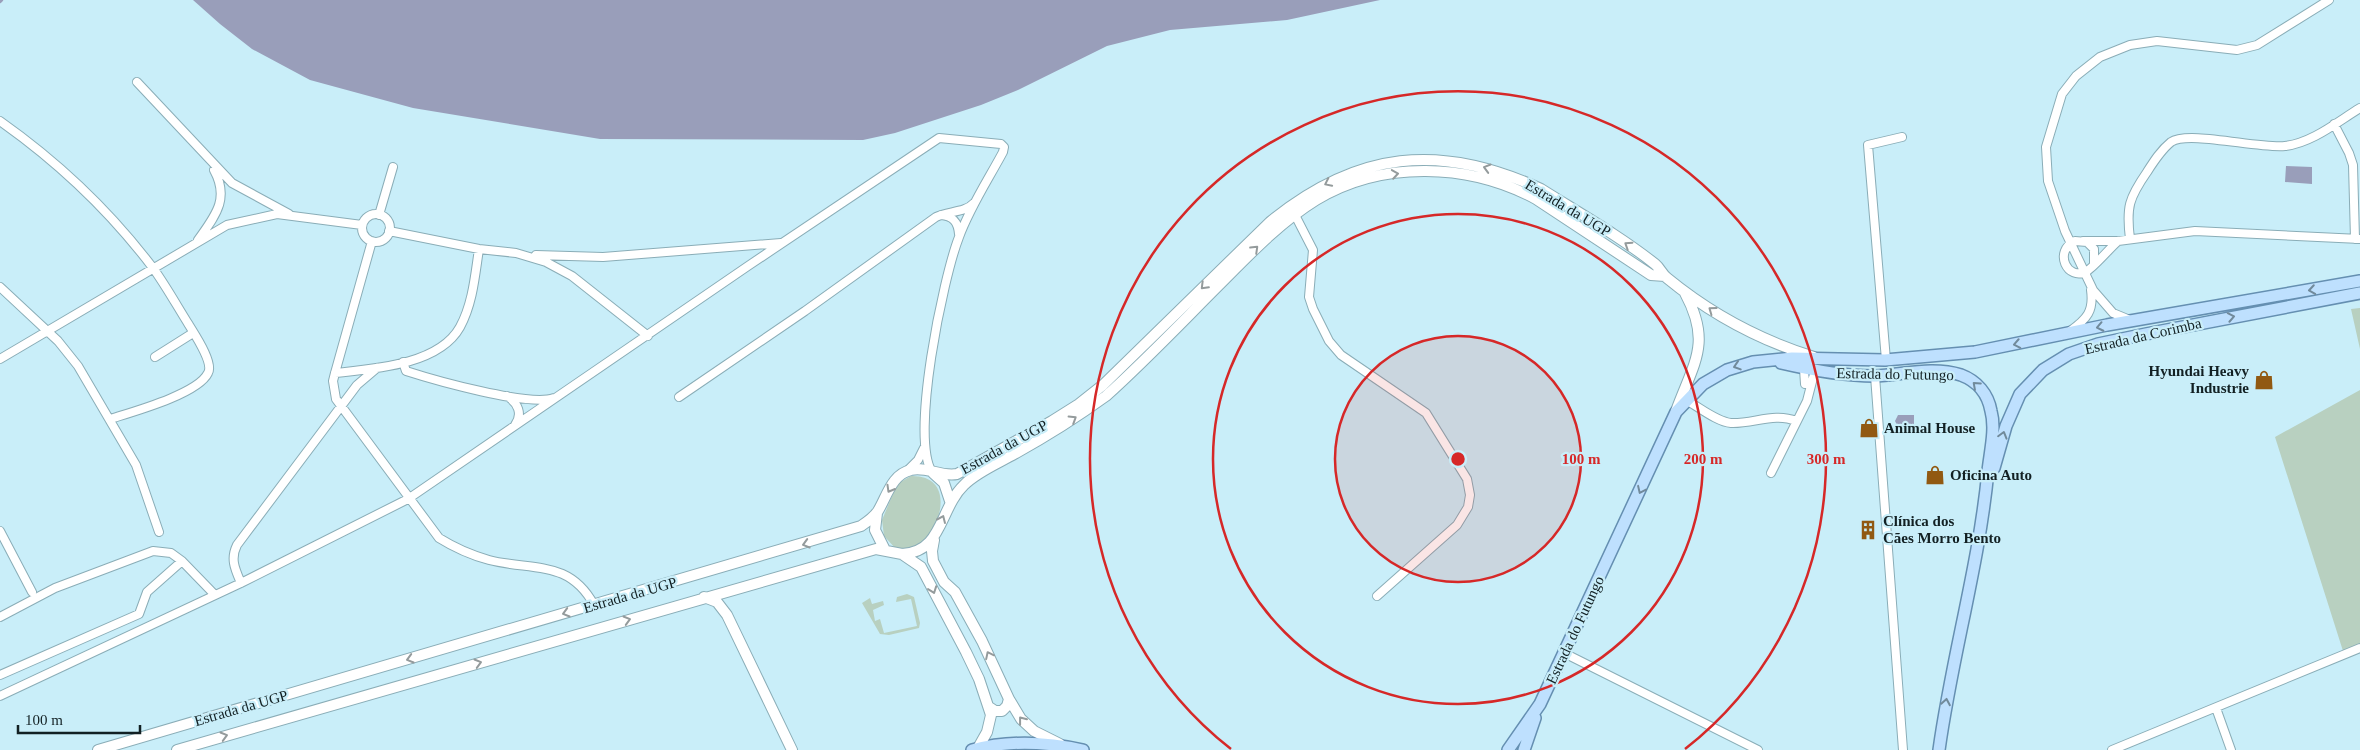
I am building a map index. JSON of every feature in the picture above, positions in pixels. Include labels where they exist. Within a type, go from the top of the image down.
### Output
[{"type":"main road","name":"Estrada da UGP","points":[[98,750],[861,526],[877,512],[893,482],[908,470],[917,469],[949,475],[963,471],[1079,404],[1103,385],[1270,222],[1292,204],[1334,180],[1380,164],[1423,160],[1452,161],[1481,166],[1510,175],[1541,189],[1635,250],[1657,265],[1665,276],[1685,292],[1745,331],[1819,358]]},
{"type":"main road","name":"Estrada da UGP","points":[[950,501],[970,479],[1074,419],[1106,396],[1254,250],[1295,215],[1317,200],[1340,189],[1382,176],[1422,170],[1466,174],[1518,189],[1652,274],[1665,276]]},
{"type":"main road","name":"Estrada da Corimba","points":[[2065,335],[2360,281]]},
{"type":"main road","name":"Estrada da UGP","points":[[1676,412],[1700,344],[1698,319],[1685,292]]},
{"type":"main road","name":"Estrada da Corimba","points":[[1986,498],[2006,426],[2016,401],[2028,384],[2057,360],[2098,344],[2360,293]]},
{"type":"main road","name":"Estrada do Futungo","points":[[1508,750],[1540,704],[1676,412],[1703,384],[1727,370],[1767,360],[1819,358],[1886,360],[1975,352],[2065,335]]},
{"type":"main road","name":"Estrada do Futungo","points":[[1767,360],[1809,369],[1875,376],[1910,372],[1944,372],[1961,376],[1979,387],[1988,401],[1992,419],[1986,498],[1945,708],[1939,750]]},
{"type":"main road","points":[[932,472],[944,483],[950,501],[934,537],[932,551],[933,561],[944,582],[955,592],[1021,719],[1034,731],[1078,749]]},
{"type":"main road","points":[[877,512],[875,530],[885,550]]},
{"type":"main road","points":[[902,554],[922,550],[934,537]]},
{"type":"main road","points":[[177,750],[867,550],[885,550],[902,554],[921,567],[931,583],[936,599],[979,679],[989,707],[990,726],[975,749]]},
{"type":"main road","points":[[727,615],[726,599],[729,592],[736,588]]},
{"type":"main road","points":[[704,597],[717,602],[727,615],[792,750]]},
{"type":"main road","points":[[989,707],[995,711],[1002,711],[1007,706],[1009,699]]},
{"type":"main road","points":[[1524,750],[1540,704]]},
{"type":"main road","points":[[975,749],[1024,743],[1078,749]]},
{"type":"street","points":[[2134,321],[2113,313],[2098,296],[2090,283],[2070,243],[2048,181],[2046,147],[2062,94],[2076,76],[2100,57],[2130,45],[2157,41],[2237,50],[2257,45],[2329,0]]},
{"type":"street","points":[[137,82],[232,183],[290,214]]},
{"type":"street","points":[[2130,239],[2127,213],[2131,195],[2159,154],[2172,141],[2189,137],[2254,146],[2285,146],[2310,138],[2360,108]]},
{"type":"street","points":[[0,121],[55,162],[114,222],[153,268],[193,333],[210,366],[208,374],[201,381],[160,404],[110,419]]},
{"type":"street","points":[[2118,241],[2084,272],[2072,271],[2066,266],[2063,253],[2070,243],[2083,241],[2118,241],[2195,231],[2357,239],[2353,165],[2350,153],[2334,124]]},
{"type":"street","points":[[1886,360],[1868,145],[1902,137]]},
{"type":"street","points":[[0,696],[241,583],[408,499],[939,138],[1001,144],[1004,147],[959,236],[949,266],[935,335],[925,413],[924,448],[932,472]]},
{"type":"street","points":[[196,244],[217,212],[222,196],[219,179],[210,161]]},
{"type":"street","points":[[379,215],[393,167]]},
{"type":"street","points":[[679,397],[941,215],[970,208],[977,200]]},
{"type":"street","points":[[0,359],[227,225],[263,215],[290,214],[362,225]]},
{"type":"street","points":[[362,225],[370,215],[379,215],[386,219],[389,231]]},
{"type":"street","points":[[941,215],[952,218],[958,225],[959,236]]},
{"type":"street","points":[[1295,215],[1313,250],[1309,297],[1312,309],[1329,341],[1341,355],[1426,413],[1467,479],[1470,495],[1464,517],[1457,526],[1376,596]]},
{"type":"street","points":[[362,225],[365,237],[372,241],[381,241],[389,231]]},
{"type":"street","points":[[389,231],[479,249],[553,257],[603,257],[782,243]]},
{"type":"street","points":[[372,241],[335,373],[334,390],[336,399],[408,499],[439,538],[454,547],[489,560],[564,574],[578,582],[594,605]]},
{"type":"street","points":[[2083,241],[2094,249],[2094,263]]},
{"type":"street","points":[[335,373],[377,368],[403,362],[439,348],[451,339],[460,328],[469,307],[479,249]]},
{"type":"street","points":[[516,253],[546,262],[572,276],[648,336]]},
{"type":"street","points":[[2065,335],[2080,324],[2090,312],[2093,301],[2090,283]]},
{"type":"street","points":[[0,287],[48,332],[78,366],[136,464],[160,532]]},
{"type":"street","points":[[155,357],[193,333]]},
{"type":"street","points":[[403,362],[406,371],[444,384],[539,400],[550,400],[560,396]]},
{"type":"street","points":[[241,583],[233,562],[237,545],[357,385],[377,368]]},
{"type":"street","points":[[1807,401],[1806,387],[1809,369]]},
{"type":"street","points":[[1771,473],[1807,401],[1809,369]]},
{"type":"street","points":[[1875,376],[1903,750]]},
{"type":"street","points":[[505,395],[514,401],[519,410],[518,420],[512,429]]},
{"type":"street","points":[[1686,400],[1725,422],[1777,418],[1796,421]]},
{"type":"street","points":[[908,470],[918,460],[924,448]]},
{"type":"street","points":[[0,532],[32,592]]},
{"type":"street","points":[[0,617],[55,588],[153,551],[171,553],[182,561],[215,595]]},
{"type":"street","points":[[0,675],[140,614],[147,592],[182,561]]},
{"type":"street","points":[[2112,750],[2360,648]]},
{"type":"street","points":[[1564,653],[1758,750]]},
{"type":"street","points":[[2216,708],[2230,750]]},
{"type":"green space","points":[[2360,308],[2360,349],[2351,309]]},
{"type":"green space","points":[[2360,390],[2360,644],[2343,651],[2275,437]]},
{"type":"green space","points":[[911,476],[926,478],[935,485],[940,495],[940,507],[932,531],[924,541],[913,549],[896,549],[884,536],[882,520],[897,484]]},
{"type":"green space","points":[[907,594],[914,597],[920,623],[919,628],[889,635],[880,634],[862,603],[870,598],[872,604],[883,601],[884,605],[873,610],[875,621],[880,619],[884,633],[917,626],[911,599],[896,602],[897,597]]},
{"type":"water","points":[[193,0],[1380,0],[1287,20],[1170,30],[1107,46],[1018,90],[981,105],[895,133],[863,140],[600,139],[413,108],[310,80],[252,49]]},
{"type":"water","points":[[2286,166],[2312,167],[2312,184],[2285,182]]},
{"type":"water","points":[[1898,415],[1914,415],[1914,424],[1897,425],[1895,421]]},
{"type":"place","name":"Hyundai Heavy Industrie","points":[[2264,380]]},
{"type":"place","name":"Animal House","points":[[1869,428]]},
{"type":"place","name":"Oficina Auto","points":[[1935,475]]},
{"type":"place","name":"Clínica dos Cães Morro Bento","points":[[1868,530]]}]
